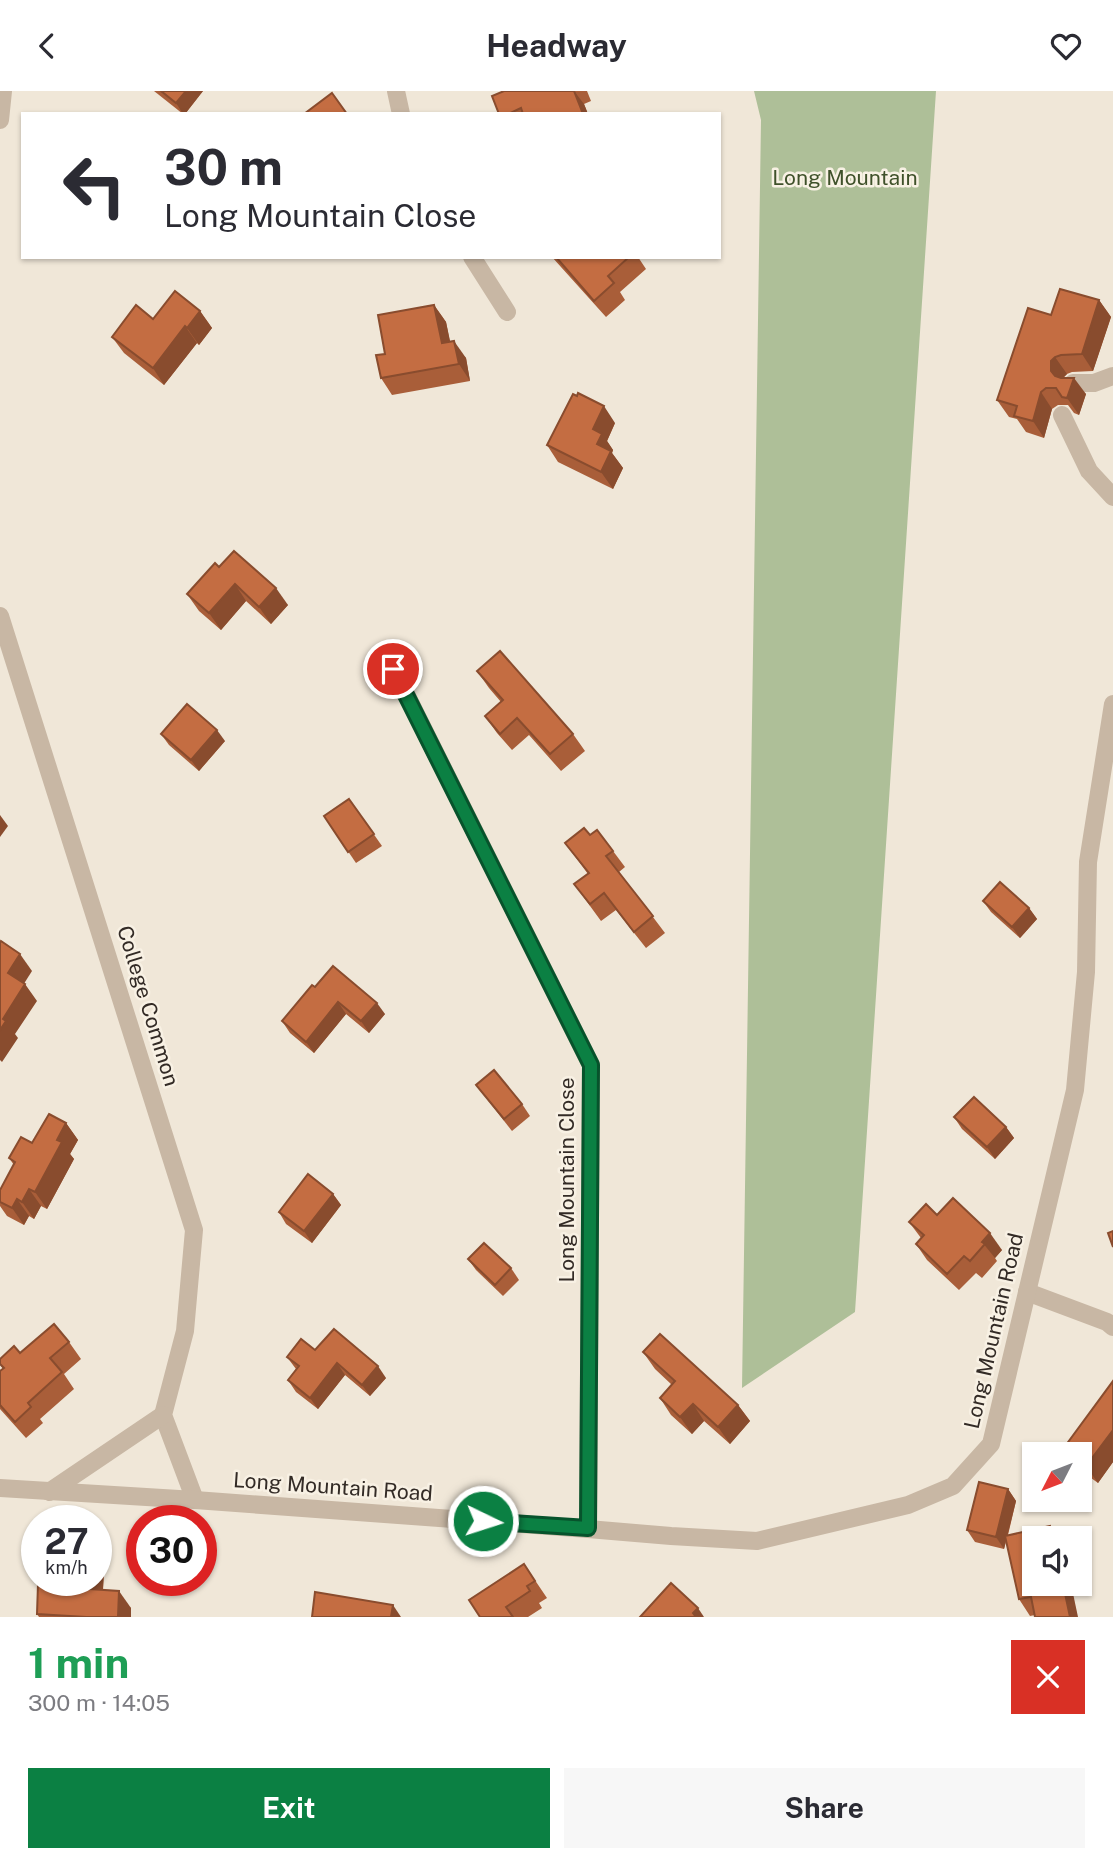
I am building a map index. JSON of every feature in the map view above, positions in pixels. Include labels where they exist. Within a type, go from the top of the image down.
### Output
[{"type":"street","points":[[0,120],[3,91]]},
{"type":"street","points":[[396,91],[401,112]]},
{"type":"street","points":[[473,259],[507,312]]},
{"type":"street","points":[[1073,383],[1094,383],[1113,376]]},
{"type":"street","points":[[1062,415],[1089,471],[1113,497]]},
{"type":"street","name":"College Common","points":[[0,616],[194,1230],[185,1331],[163,1415]]},
{"type":"street","name":"Long Mountain Close","points":[[393,669],[591,1065],[588,1528]]},
{"type":"street","name":"Long Mountain Road","points":[[195,1500],[757,1541],[908,1505],[953,1486],[990,1444],[1075,1090],[1086,972],[1088,862],[1113,704]]},
{"type":"street","points":[[1027,1293],[1107,1322],[1113,1327]]},
{"type":"street","points":[[0,1488],[49,1492],[195,1500],[163,1415],[49,1492]]},
{"type":"green space","name":"Long Mountain","points":[[754,91],[936,91],[855,1312],[742,1388],[761,120]]},
{"type":"building","points":[[161,91],[186,91],[176,103]]},
{"type":"building","points":[[504,91],[574,91],[582,112],[522,112],[521,108],[512,112],[498,112],[492,96]]},
{"type":"building","points":[[332,93],[346,112],[307,112]]},
{"type":"building","points":[[558,259],[627,259],[608,276],[614,283],[594,301]]},
{"type":"building","points":[[1060,289],[1099,300],[1082,354],[1061,355],[1051,361],[1051,371],[1055,376],[1074,378],[1067,398],[1062,397],[1056,388],[1046,388],[1041,392],[1033,421],[1014,416],[1017,406],[997,400],[1028,308],[1051,315]]},
{"type":"building","points":[[175,291],[200,311],[153,368],[112,337],[136,305],[153,319]]},
{"type":"building","points":[[434,305],[442,343],[454,341],[459,364],[381,378],[376,355],[385,354],[378,315]]},
{"type":"building","points":[[578,393],[604,406],[593,429],[602,434],[597,444],[611,451],[601,472],[547,445],[573,394],[577,396]]},
{"type":"building","points":[[234,551],[276,588],[259,607],[235,584],[209,613],[187,594],[215,563],[219,567]]},
{"type":"building","points":[[500,651],[573,734],[550,754],[517,718],[500,734],[485,716],[503,700],[477,671]]},
{"type":"building","points":[[187,704],[217,730],[191,760],[161,734]]},
{"type":"building","points":[[349,799],[374,834],[348,852],[324,816]]},
{"type":"building","points":[[584,828],[590,835],[597,830],[613,851],[606,856],[653,916],[634,932],[604,893],[590,904],[574,884],[589,873],[565,843]]},
{"type":"building","points":[[1000,882],[1029,908],[1012,927],[983,901]]},
{"type":"building","points":[[1,941],[20,954],[8,973],[25,984],[3,1019],[6,1021],[0,1030],[0,943]]},
{"type":"building","points":[[333,966],[377,1003],[361,1021],[338,1002],[306,1042],[282,1021],[312,985],[315,987]]},
{"type":"building","points":[[494,1070],[522,1104],[504,1119],[476,1085]]},
{"type":"building","points":[[974,1097],[1006,1127],[987,1147],[954,1117]]},
{"type":"building","points":[[49,1114],[66,1123],[57,1140],[62,1142],[35,1192],[29,1189],[22,1202],[17,1199],[12,1208],[0,1202],[0,1190],[15,1162],[9,1158],[21,1137],[32,1143]]},
{"type":"building","points":[[308,1174],[333,1194],[304,1231],[279,1212]]},
{"type":"building","points":[[953,1198],[990,1233],[982,1242],[985,1244],[970,1261],[964,1256],[947,1274],[916,1244],[924,1235],[909,1222],[926,1204],[937,1215]]},
{"type":"building","points":[[1113,1231],[1113,1247],[1108,1233]]},
{"type":"building","points":[[484,1243],[511,1268],[495,1285],[468,1259]]},
{"type":"building","points":[[54,1324],[69,1342],[50,1358],[62,1372],[28,1403],[31,1407],[15,1422],[0,1405],[0,1371],[4,1368],[0,1359],[14,1346],[20,1353]]},
{"type":"building","points":[[334,1329],[378,1366],[362,1385],[337,1363],[310,1398],[288,1380],[299,1366],[287,1357],[301,1339],[315,1350]]},
{"type":"building","points":[[660,1334],[738,1405],[718,1427],[693,1404],[680,1417],[660,1398],[675,1381],[643,1352]]},
{"type":"building","points":[[1113,1381],[1113,1430],[1092,1458],[1092,1442],[1068,1442]]},
{"type":"building","points":[[979,1482],[1008,1489],[996,1537],[967,1530]]},
{"type":"building","points":[[1022,1532],[1022,1596],[1066,1596],[1070,1617],[1035,1617],[1031,1597],[1019,1599],[1005,1536]]},
{"type":"building","points":[[524,1564],[535,1581],[527,1586],[530,1591],[506,1607],[513,1617],[480,1617],[469,1600]]},
{"type":"building","points":[[671,1583],[698,1608],[693,1613],[696,1617],[640,1617]]},
{"type":"building","points":[[112,1591],[119,1591],[118,1617],[37,1614],[38,1596],[112,1596]]},
{"type":"building","points":[[315,1592],[393,1605],[391,1617],[312,1617]]},
{"type":"route","points":[[393,669],[591,1065],[588,1528],[483,1521]]}]
